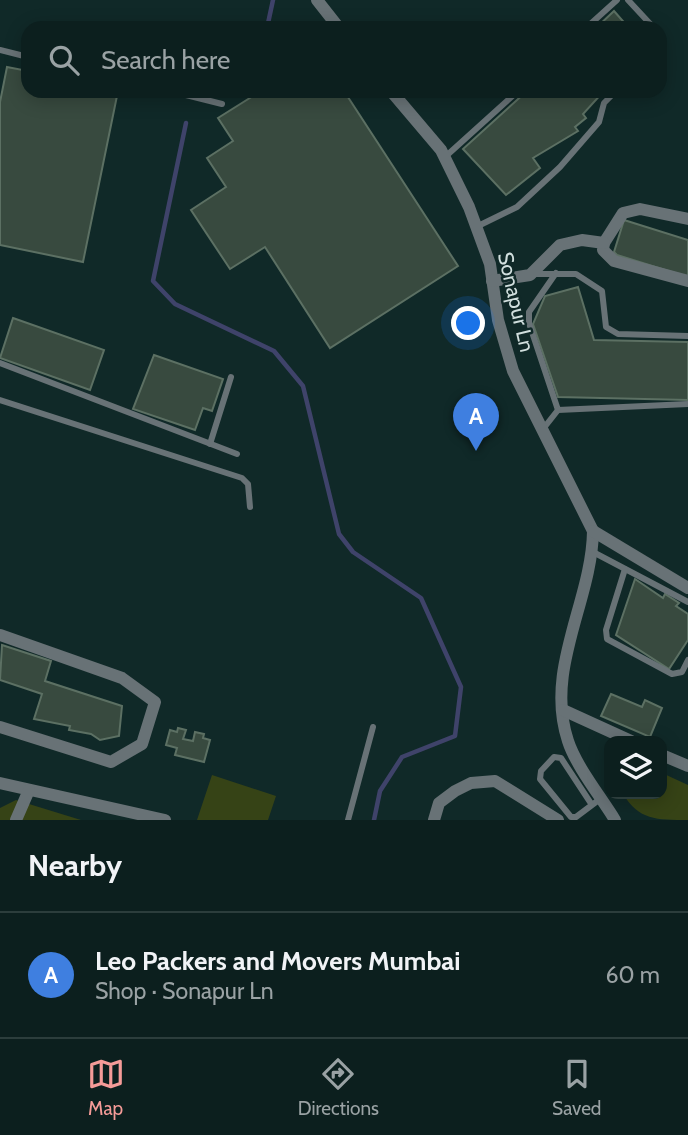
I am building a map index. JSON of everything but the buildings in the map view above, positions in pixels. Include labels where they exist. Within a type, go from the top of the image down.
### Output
[{"type":"street","points":[[317,0],[334,21]]},
{"type":"street","name":"Sonapur Ln","points":[[397,98],[445,157],[476,227],[513,371],[593,531]]},
{"type":"street","points":[[688,219],[649,210],[623,213],[604,243],[603,250],[614,261],[688,281]]},
{"type":"street","points":[[492,281],[530,275],[560,245],[582,240],[604,243]]},
{"type":"street","points":[[615,820],[597,801],[568,743],[563,710],[564,664],[593,552],[593,531],[686,583]]},
{"type":"street","points":[[0,635],[122,678],[155,702],[142,744],[111,762],[0,727]]},
{"type":"street","points":[[563,710],[620,736]]},
{"type":"street","points":[[667,757],[688,766]]},
{"type":"street","points":[[434,820],[439,803],[455,791],[471,783],[495,781],[558,820]]},
{"type":"street","points":[[0,783],[165,820]]},
{"type":"street","points":[[16,820],[29,790]]},
{"type":"lane","points":[[594,21],[617,0]]},
{"type":"lane","points":[[628,0],[648,21]]},
{"type":"lane","points":[[0,50],[21,55]]},
{"type":"lane","points":[[198,98],[222,104]]},
{"type":"lane","points":[[445,157],[510,98]]},
{"type":"lane","points":[[476,227],[517,207],[560,167],[599,122],[604,103],[609,98]]},
{"type":"lane","points":[[556,273],[529,312],[529,323],[558,410]]},
{"type":"lane","points":[[530,275],[576,274],[602,291],[606,327],[618,334],[688,336]]},
{"type":"lane","points":[[0,363],[237,454]]},
{"type":"lane","points":[[210,444],[231,377]]},
{"type":"lane","points":[[0,400],[243,478],[248,484],[250,507]]},
{"type":"lane","points":[[543,429],[558,410],[688,404]]},
{"type":"lane","points":[[593,552],[688,602]]},
{"type":"lane","points":[[625,569],[606,629],[607,639],[672,674],[682,672],[688,660]]},
{"type":"lane","points":[[348,820],[373,727]]},
{"type":"lane","points":[[554,757],[561,758],[597,801],[576,817],[571,817],[540,779],[541,771],[554,757]]},
{"type":"green space","points":[[212,775],[276,796],[268,820],[197,820]]},
{"type":"green space","points":[[667,775],[688,785],[688,820],[650,817],[626,799],[667,799]]},
{"type":"green space","points":[[16,800],[81,820],[0,820],[0,808]]},
{"type":"waterway","points":[[268,21],[273,0]]},
{"type":"waterway","points":[[186,123],[153,281],[175,304],[274,351],[303,386],[339,534],[353,552],[421,598],[461,687],[455,736],[402,757],[380,791],[374,820]]},
{"type":"place","name":"Leo Packers and Movers Mumbai","points":[[476,451]]}]
